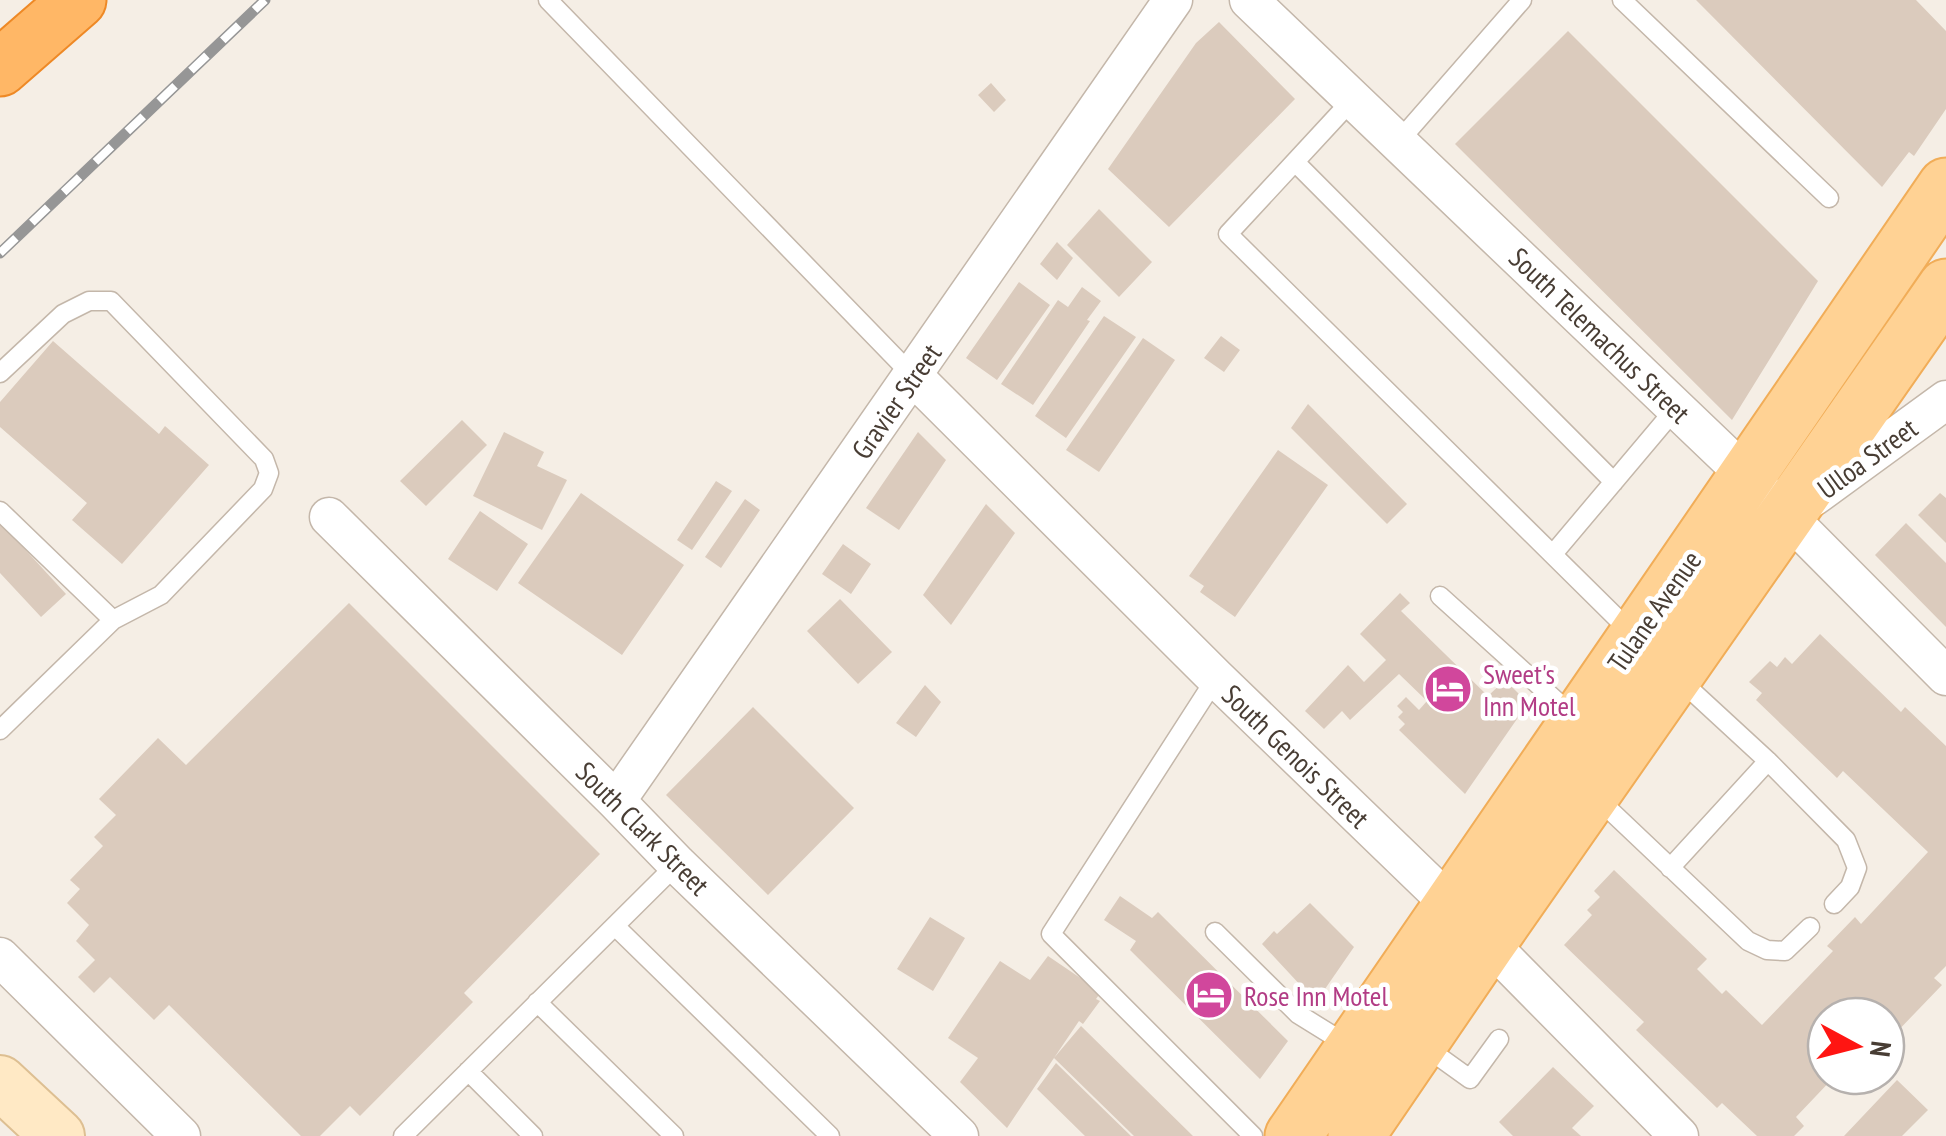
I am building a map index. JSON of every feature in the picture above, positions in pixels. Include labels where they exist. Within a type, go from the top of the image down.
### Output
[{"type":"highway","points":[[0,68],[78,0]]},
{"type":"main road","name":"Tulane Avenue","points":[[1293,1136],[1946,186]]},
{"type":"main road","name":"Tulane Avenue","points":[[1356,1136],[1946,287]]},
{"type":"street","name":"Gravier Street","points":[[616,801],[1173,0]]},
{"type":"street","name":"South Telemachus Street","points":[[1249,0],[1747,476],[1946,676]]},
{"type":"street","name":"South Genois Street","points":[[913,376],[1680,1136]]},
{"type":"street","name":"Ulloa Street","points":[[1786,516],[1946,400]]},
{"type":"street","name":"South Clark Street","points":[[329,516],[677,864],[959,1136]]},
{"type":"street","points":[[0,956],[181,1136]]},
{"type":"street","points":[[0,1082],[51,1130]]},
{"type":"lane","points":[[548,0],[913,376]]},
{"type":"lane","points":[[1398,141],[1522,0]]},
{"type":"lane","points":[[1622,0],[1829,198]]},
{"type":"lane","points":[[1353,99],[1228,234],[1636,637]]},
{"type":"lane","points":[[1295,162],[1614,482]]},
{"type":"lane","points":[[0,373],[62,314],[88,301],[110,300],[264,460],[270,473],[264,489],[161,594],[113,620],[0,730]]},
{"type":"lane","points":[[1553,554],[1676,408]]},
{"type":"lane","points":[[0,511],[113,620]]},
{"type":"lane","points":[[1440,596],[1578,720]]},
{"type":"lane","points":[[1675,676],[1768,761],[1846,840],[1857,868],[1850,887],[1834,904]]},
{"type":"lane","points":[[1216,678],[1050,934],[1253,1136]]},
{"type":"lane","points":[[1670,868],[1768,761]]},
{"type":"lane","points":[[1592,794],[1748,941],[1767,950],[1786,951],[1810,927]]},
{"type":"lane","points":[[403,1136],[677,864]]},
{"type":"lane","points":[[614,926],[830,1136]]},
{"type":"lane","points":[[1216,932],[1298,1014],[1353,1048]]},
{"type":"lane","points":[[537,1002],[674,1136]]},
{"type":"lane","points":[[1420,1043],[1470,1079],[1499,1039]]},
{"type":"lane","points":[[468,1072],[533,1136]]},
{"type":"building","points":[[1696,0],[1916,0],[1946,31],[1946,109],[1914,156],[1909,152],[1882,187]]},
{"type":"building","points":[[1219,22],[1295,99],[1169,227],[1108,169],[1196,43]]},
{"type":"building","points":[[1568,31],[1818,281],[1732,420],[1455,144]]},
{"type":"building","points":[[991,83],[1006,100],[994,112],[978,95]]},
{"type":"building","points":[[1099,209],[1152,262],[1119,297],[1067,245]]},
{"type":"building","points":[[1057,242],[1073,258],[1057,280],[1040,264]]},
{"type":"building","points":[[1019,282],[1050,305],[997,380],[966,358]]},
{"type":"building","points":[[1082,287],[1101,301],[1033,405],[1001,384],[1058,300],[1068,307]]},
{"type":"building","points":[[1104,316],[1136,337],[1066,438],[1035,416]]},
{"type":"building","points":[[1221,336],[1240,350],[1224,372],[1204,358]]},
{"type":"building","points":[[1143,338],[1175,360],[1099,472],[1066,450]]},
{"type":"building","points":[[53,341],[159,434],[165,426],[209,465],[122,564],[72,520],[87,503],[0,427],[0,402]]},
{"type":"building","points":[[1308,404],[1407,504],[1387,524],[1291,428]]},
{"type":"building","points":[[462,420],[487,445],[426,506],[400,481]]},
{"type":"building","points":[[504,432],[544,452],[537,466],[567,480],[542,530],[473,496]]},
{"type":"building","points":[[918,432],[946,460],[899,530],[866,508]]},
{"type":"building","points":[[1278,450],[1328,485],[1235,617],[1200,592],[1204,586],[1189,576]]},
{"type":"building","points":[[716,481],[732,491],[692,550],[677,540]]},
{"type":"building","points":[[581,493],[684,565],[622,655],[518,583]]},
{"type":"building","points":[[1940,493],[1946,498],[1946,543],[1918,515]]},
{"type":"building","points":[[745,499],[760,510],[721,568],[705,557]]},
{"type":"building","points":[[986,504],[1015,533],[951,625],[923,595]]},
{"type":"building","points":[[480,511],[528,544],[497,591],[448,559]]},
{"type":"building","points":[[0,522],[66,594],[41,617],[0,573]]},
{"type":"building","points":[[1906,523],[1946,563],[1946,627],[1875,555]]},
{"type":"building","points":[[843,544],[871,564],[851,594],[822,574]]},
{"type":"building","name":"Sweet's Inn Motel","points":[[1400,593],[1410,603],[1401,611],[1488,696],[1505,680],[1528,703],[1465,794],[1399,730],[1405,724],[1398,717],[1403,712],[1397,706],[1406,697],[1419,710],[1427,701],[1399,674],[1350,720],[1342,711],[1324,729],[1305,711],[1348,665],[1364,682],[1386,660],[1360,634]]},
{"type":"building","points":[[840,599],[892,652],[858,684],[807,631]]},
{"type":"building","points":[[349,603],[600,854],[464,993],[473,1002],[360,1116],[350,1106],[320,1136],[301,1136],[169,1005],[154,1020],[110,977],[94,993],[78,977],[95,960],[76,941],[89,925],[67,903],[80,889],[70,880],[103,846],[94,837],[116,815],[99,799],[158,738],[186,765]]},
{"type":"building","points":[[1820,634],[1901,712],[1905,707],[1946,746],[1946,966],[1934,978],[1942,985],[1906,1022],[1906,996],[1806,996],[1806,1096],[1816,1096],[1796,1117],[1804,1126],[1794,1136],[1757,1136],[1722,1103],[1717,1108],[1636,1030],[1644,1022],[1564,945],[1592,915],[1587,910],[1600,897],[1594,891],[1614,870],[1707,959],[1697,969],[1722,994],[1726,990],[1762,1025],[1833,951],[1827,946],[1855,917],[1861,924],[1928,852],[1843,771],[1837,778],[1756,700],[1762,693],[1749,682],[1770,661],[1777,667],[1785,657],[1792,664]]},
{"type":"building","points":[[925,685],[941,702],[916,737],[896,723]]},
{"type":"building","points":[[753,707],[854,808],[768,895],[666,795]]},
{"type":"building","name":"Rose Inn Motel","points":[[1120,896],[1152,918],[1158,912],[1288,1041],[1260,1079],[1130,950],[1136,941],[1104,920]]},
{"type":"building","points":[[1310,903],[1354,947],[1316,1002],[1262,944]]},
{"type":"building","points":[[930,917],[965,938],[933,991],[897,969]]},
{"type":"building","points":[[1048,956],[1101,992],[1096,999],[1100,1001],[1083,1024],[1079,1021],[1007,1128],[960,1082],[978,1058],[948,1038],[1000,961],[1030,980]]},
{"type":"building","points":[[1081,1026],[1193,1136],[1134,1136],[1054,1058]]},
{"type":"building","points":[[1056,1063],[1131,1136],[1085,1136],[1037,1089]]},
{"type":"building","points":[[1553,1067],[1594,1106],[1572,1128],[1581,1136],[1513,1136],[1499,1122]]},
{"type":"building","points":[[1906,1089],[1928,1110],[1902,1136],[1844,1136],[1882,1096],[1906,1096]]},
{"type":"railway","points":[[0,253],[265,0]]},
{"type":"place","name":"Sweet's Inn Motel","points":[[1448,689]]},
{"type":"place","name":"Rose Inn Motel","points":[[1209,995]]}]
